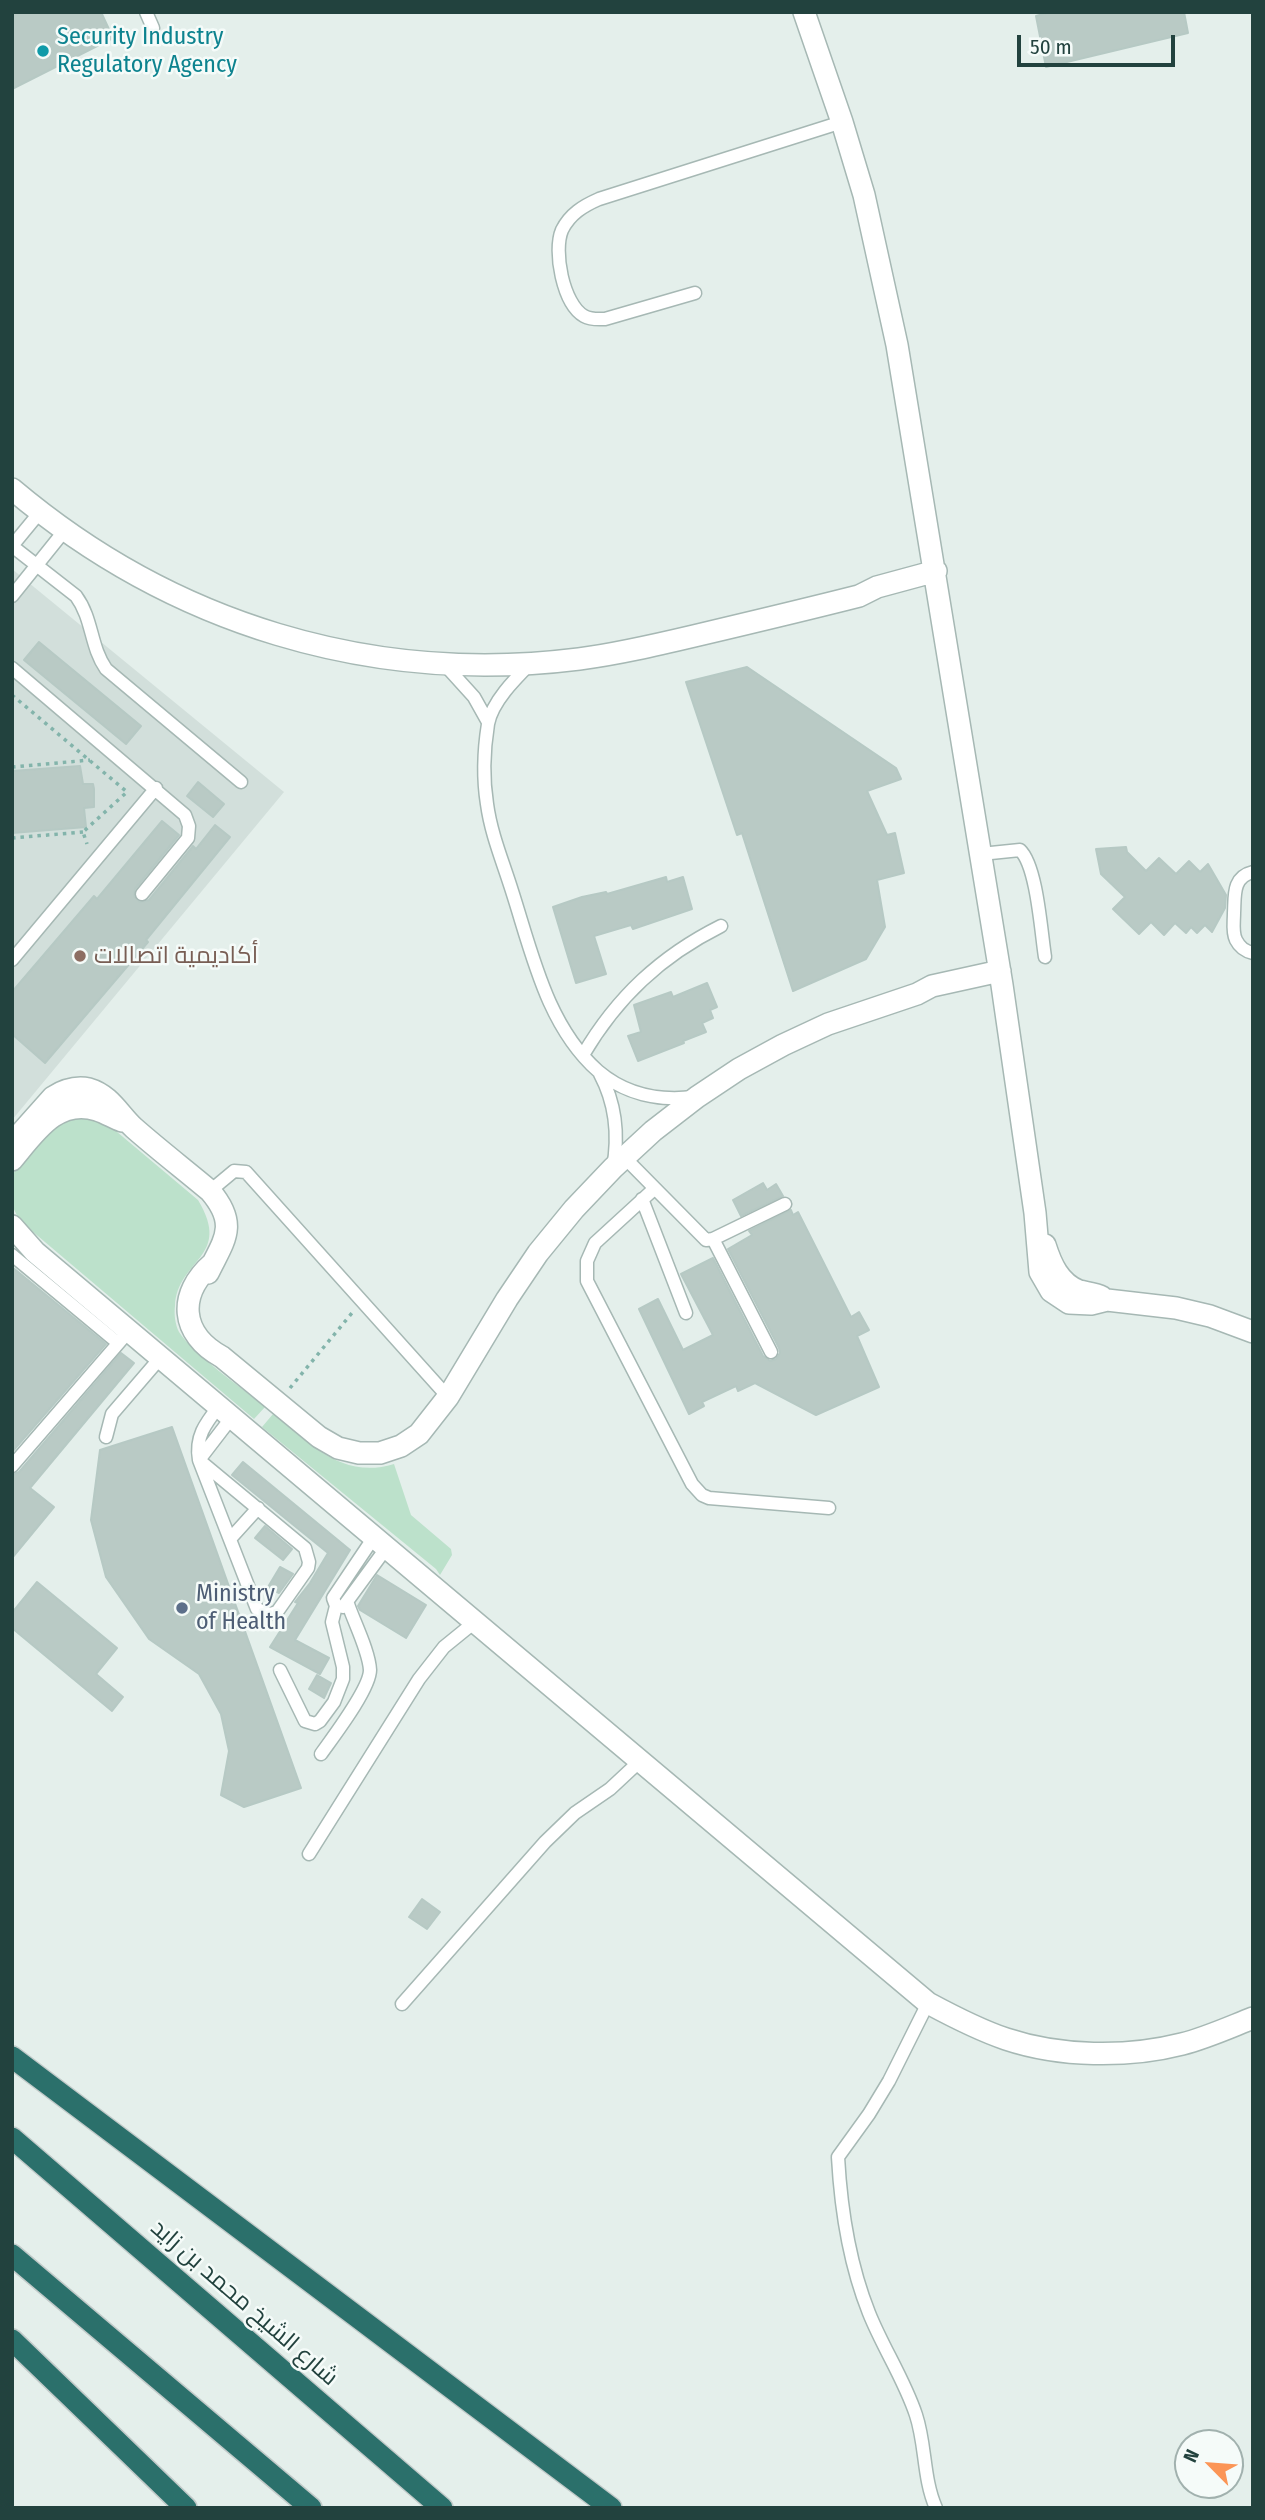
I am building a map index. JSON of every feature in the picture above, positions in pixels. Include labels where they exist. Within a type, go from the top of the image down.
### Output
[{"type":"highway","points":[[12,2057],[611,2508]]},
{"type":"highway","name":"شارع الشيخ محمد بن زايد","points":[[12,2138],[442,2508]]},
{"type":"highway","points":[[12,2255],[311,2508]]},
{"type":"highway","points":[[12,2340],[186,2508]]},
{"type":"street","points":[[804,12],[842,122],[882,270],[937,578],[1001,978],[1035,1213],[1040,1272],[1051,1291],[1069,1303],[1080,1305],[1107,1300],[1176,1308],[1210,1316],[1253,1332]]},
{"type":"street","points":[[12,489],[65,530],[122,568],[182,599],[245,625],[310,645],[377,658],[445,665],[530,664],[581,659],[648,646],[859,596],[880,598],[937,578]]},
{"type":"street","points":[[12,1160],[20,1139],[52,1097],[60,1092],[77,1088],[98,1093],[117,1108],[131,1125],[210,1191],[224,1213],[225,1240],[221,1252],[191,1288],[188,1313],[196,1336],[207,1349],[222,1357],[319,1437],[338,1448],[359,1453],[380,1452],[401,1446],[419,1434],[448,1397],[538,1253],[574,1209],[653,1131],[697,1097],[738,1069],[828,1024],[917,994],[939,995],[1001,978]]},
{"type":"street","points":[[12,1226],[38,1262]]},
{"type":"street","points":[[12,1239],[124,1337],[161,1357],[928,2003],[967,2024],[1008,2040],[1050,2049],[1094,2053],[1181,2044],[1253,2018]]},
{"type":"lane","points":[[146,12],[153,28]]},
{"type":"lane","points":[[695,293],[606,318],[595,320],[585,317],[577,311],[572,302],[558,262],[562,230],[578,211],[599,199],[842,122]]},
{"type":"lane","points":[[40,512],[12,546],[76,596],[84,606],[98,657],[106,669],[241,782]]},
{"type":"lane","points":[[12,596],[65,530]]},
{"type":"lane","points":[[530,664],[506,691],[488,722],[485,786],[489,819],[541,980],[558,1019],[583,1055],[598,1071],[623,1087],[651,1097],[697,1097]]},
{"type":"lane","points":[[445,665],[474,696],[488,722]]},
{"type":"lane","points":[[12,668],[185,815],[189,826],[188,838],[142,894]]},
{"type":"lane","points":[[12,960],[156,788]]},
{"type":"lane","points":[[981,854],[1020,850],[1027,857],[1045,957]]},
{"type":"lane","points":[[1253,872],[1240,879],[1236,887],[1233,927],[1237,943],[1243,950],[1253,953]]},
{"type":"lane","points":[[583,1055],[614,1009],[642,979],[673,953],[721,926]]},
{"type":"lane","points":[[598,1071],[614,1111],[618,1163],[654,1189],[703,1239],[713,1239],[785,1204]]},
{"type":"lane","points":[[210,1191],[234,1171],[246,1172],[448,1397]]},
{"type":"lane","points":[[654,1189],[595,1243],[587,1261],[587,1281],[692,1484],[702,1495],[709,1498],[829,1508]]},
{"type":"lane","points":[[642,1199],[686,1313]]},
{"type":"lane","points":[[713,1239],[771,1352]]},
{"type":"lane","points":[[12,1255],[38,1262]]},
{"type":"lane","points":[[12,1466],[124,1337]]},
{"type":"lane","points":[[106,1437],[112,1414],[161,1357]]},
{"type":"lane","points":[[199,1460],[226,1412]]},
{"type":"lane","points":[[199,1460],[300,1543],[308,1554],[309,1562],[304,1575],[277,1612],[270,1614],[257,1609],[199,1460]]},
{"type":"lane","points":[[230,1539],[258,1508]]},
{"type":"lane","points":[[280,1670],[305,1721],[315,1724],[320,1721],[334,1702],[343,1679],[343,1667],[332,1622],[381,1542]]},
{"type":"lane","points":[[321,1754],[363,1691],[369,1676],[368,1661],[342,1605]]},
{"type":"lane","points":[[309,1854],[419,1679],[444,1647],[475,1621]]},
{"type":"lane","points":[[402,2004],[560,1827],[610,1789],[640,1760]]},
{"type":"lane","points":[[928,2003],[889,2081],[838,2157],[843,2221],[850,2253],[870,2315],[902,2379],[916,2415],[923,2440],[930,2494],[936,2508]]},
{"type":"path","points":[[12,695],[127,792],[83,832],[12,838]]},
{"type":"path","points":[[12,767],[90,760]]},
{"type":"path","points":[[83,832],[94,862]]},
{"type":"path","points":[[278,1404],[362,1300]]},
{"type":"shaded area","name":"أكاديمية اتصالات","points":[[12,569],[284,792],[12,1120]]},
{"type":"green space","points":[[84,1116],[104,1121],[198,1200],[207,1219],[207,1247],[178,1290],[175,1319],[179,1332],[195,1350],[265,1407],[254,1419],[19,1220],[12,1205],[12,1175],[52,1126],[66,1119]]},
{"type":"green space","points":[[273,1414],[314,1447],[343,1463],[375,1468],[394,1464],[411,1515],[451,1549],[452,1555],[440,1575],[262,1427]]},
{"type":"building","name":"Security Industry Regulatory Agency","points":[[12,12],[101,12],[113,38],[12,89]]},
{"type":"building","points":[[1050,12],[1184,12],[1188,33],[1046,67],[1036,16]]},
{"type":"building","points":[[39,642],[141,726],[126,744],[24,660]]},
{"type":"building","points":[[747,667],[896,768],[901,779],[867,791],[887,835],[895,833],[904,873],[877,880],[885,927],[866,959],[793,991],[742,833],[737,835],[686,682]]},
{"type":"building","points":[[80,766],[83,784],[93,784],[94,789],[94,807],[84,808],[86,827],[12,833],[12,771]]},
{"type":"building","points":[[198,782],[224,804],[213,817],[187,796]]},
{"type":"building","points":[[162,821],[179,835],[135,889],[134,896],[140,902],[149,900],[193,846],[196,849],[215,825],[230,837],[146,940],[148,942],[45,1063],[12,1034],[12,992],[94,896],[97,899]]},
{"type":"building","points":[[1126,847],[1127,852],[1146,871],[1159,858],[1176,874],[1189,861],[1200,872],[1208,864],[1226,895],[1225,908],[1212,932],[1205,925],[1197,933],[1191,927],[1186,933],[1175,923],[1164,935],[1151,922],[1139,934],[1113,909],[1125,897],[1101,874],[1096,849]]},
{"type":"building","points":[[666,877],[667,882],[683,877],[692,909],[633,929],[631,925],[594,936],[606,974],[576,983],[553,907],[582,897],[606,892],[607,894]]},
{"type":"building","points":[[707,983],[717,1007],[710,1010],[713,1018],[702,1023],[706,1032],[638,1061],[628,1036],[641,1032],[634,1005],[671,992],[673,997]]},
{"type":"building","points":[[763,1183],[767,1190],[776,1184],[783,1196],[741,1216],[733,1200]]},
{"type":"building","points":[[791,1210],[793,1215],[798,1212],[851,1317],[859,1312],[869,1330],[857,1336],[879,1387],[816,1415],[755,1383],[738,1391],[736,1386],[702,1402],[704,1406],[689,1414],[639,1309],[658,1299],[683,1350],[713,1335],[681,1274],[713,1258],[763,1356],[770,1361],[776,1359],[780,1353],[779,1348],[728,1249],[752,1235],[749,1231]]},
{"type":"building","points":[[12,1267],[106,1344],[12,1452]]},
{"type":"building","points":[[121,1353],[134,1363],[30,1488],[54,1507],[12,1558],[12,1475],[19,1472]]},
{"type":"building","name":"Ministry of Health","points":[[172,1427],[301,1788],[244,1807],[221,1795],[229,1751],[221,1714],[199,1674],[149,1639],[106,1577],[91,1520],[100,1450]]},
{"type":"building","points":[[243,1462],[350,1550],[295,1640],[329,1658],[320,1674],[270,1647],[298,1603],[295,1602],[328,1553],[232,1475]]},
{"type":"building","points":[[265,1526],[292,1549],[283,1560],[255,1538]]},
{"type":"building","points":[[280,1567],[293,1574],[279,1593],[268,1587]]},
{"type":"building","points":[[377,1575],[426,1605],[406,1638],[360,1610],[358,1606]]},
{"type":"building","points":[[37,1582],[117,1648],[96,1674],[123,1697],[112,1711],[12,1628],[12,1613]]},
{"type":"building","points":[[317,1675],[331,1683],[324,1698],[309,1689]]},
{"type":"building","points":[[422,1899],[440,1912],[427,1929],[409,1917]]},
{"type":"place","name":"Security Industry Regulatory Agency","points":[[43,51]]},
{"type":"place","name":"أكاديمية اتصالات","points":[[80,956]]},
{"type":"place","name":"Ministry of Health","points":[[182,1608]]}]
